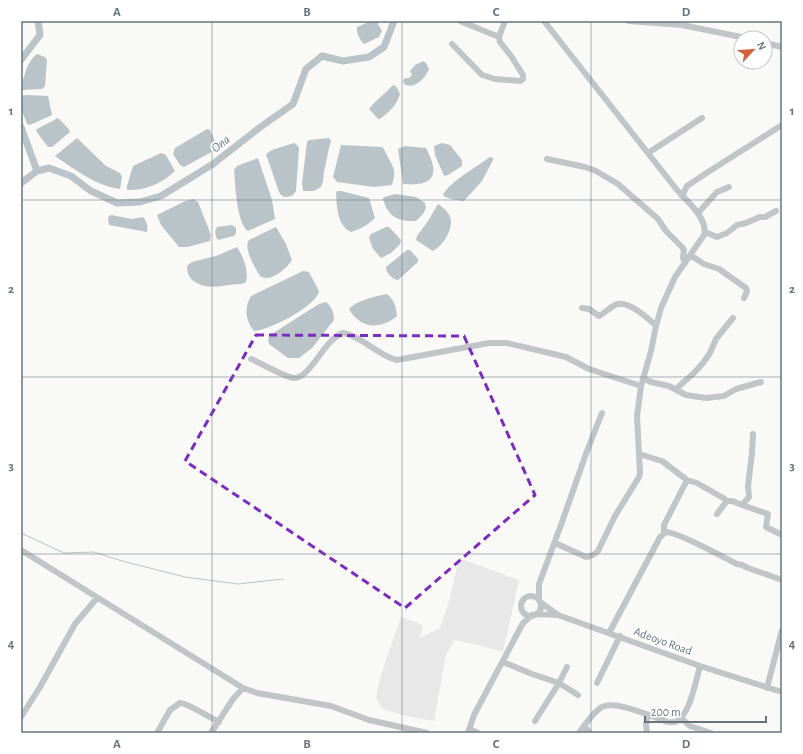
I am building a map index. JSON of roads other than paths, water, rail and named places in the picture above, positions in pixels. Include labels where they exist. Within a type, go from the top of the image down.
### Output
[{"type":"street","points":[[460,21],[499,37]]},
{"type":"street","points":[[452,44],[482,75],[495,79],[522,80],[523,75],[500,42],[499,37],[505,21]]},
{"type":"street","points":[[544,21],[682,196],[698,213],[705,228],[704,235],[675,276],[656,326],[651,351],[641,386],[637,416],[639,477],[615,516],[598,551],[595,554],[586,557],[555,543]]},
{"type":"street","points":[[629,21],[664,22],[733,36]]},
{"type":"street","points":[[648,153],[702,118]]},
{"type":"street","points":[[682,196],[687,186],[782,125]]},
{"type":"street","points":[[547,159],[585,167],[596,171],[618,184],[658,219],[666,231],[682,247],[684,250],[683,258],[685,263]]},
{"type":"street","points":[[698,213],[717,192],[729,188]]},
{"type":"street","points":[[705,232],[717,237],[737,225],[760,217],[765,217],[776,211]]},
{"type":"street","points":[[690,255],[704,264],[719,269],[746,288],[747,291],[744,298]]},
{"type":"street","points":[[582,308],[600,316],[616,304],[623,303],[639,312],[656,326]]},
{"type":"street","points":[[676,389],[703,363],[710,353],[716,339],[732,318]]},
{"type":"street","points":[[251,359],[290,377],[297,378],[310,367],[332,339],[343,333],[352,335],[374,350],[397,360],[500,342],[566,357],[589,369],[641,386]]},
{"type":"street","points":[[643,378],[651,382],[676,389],[686,395],[701,398],[716,398],[724,396],[736,389],[761,382]]},
{"type":"street","points":[[478,733],[469,731],[474,714],[523,623],[524,611],[522,604],[539,584],[602,413]]},
{"type":"street","points":[[742,505],[748,497],[753,434]]},
{"type":"street","points":[[639,454],[662,461],[687,480],[697,483],[726,501],[732,501],[768,514],[766,527],[782,536]]},
{"type":"street","points":[[664,533],[664,525],[687,480]]},
{"type":"street","points":[[717,514],[726,501]]},
{"type":"street","points":[[609,633],[660,537],[664,533],[669,532],[737,564],[782,580]]},
{"type":"street","points":[[22,552],[71,580],[97,598],[244,688],[257,693],[331,706],[369,720],[427,733]]},
{"type":"street","points":[[523,623],[534,615],[541,607],[539,584]]},
{"type":"street","points":[[528,597],[535,597],[540,601]]},
{"type":"street","points":[[21,717],[40,687],[75,624],[97,598]]},
{"type":"street","name":"Adeoyo Road","points":[[540,601],[558,615],[700,666],[782,692]]},
{"type":"street","points":[[524,611],[527,614],[534,615],[558,615]]},
{"type":"street","points":[[767,688],[782,630]]},
{"type":"street","points":[[597,683],[620,636]]},
{"type":"street","points":[[503,662],[559,683],[578,695]]},
{"type":"street","points":[[579,733],[600,708],[609,706],[625,708],[668,722],[674,722],[681,718],[689,704],[700,666]]},
{"type":"street","points":[[535,722],[567,667]]},
{"type":"street","points":[[211,733],[233,699],[244,688]]},
{"type":"street","points":[[157,733],[170,710],[180,703],[186,704],[219,722]]},
{"type":"street","points":[[647,733],[646,724],[648,715]]},
{"type":"street","points":[[681,718],[690,726],[711,733]]},
{"type":"street","points":[[584,726],[590,733]]},
{"type":"waterway","points":[[21,60],[40,35],[38,21]]},
{"type":"waterway","name":"Ona","points":[[21,183],[37,171],[49,168],[71,176],[91,191],[117,203],[140,202],[161,196],[213,164],[293,104],[306,69],[322,56],[343,61],[369,57],[384,47],[394,21]]},
{"type":"waterway","points":[[21,127],[37,171]]},
{"type":"waterway","points":[[21,533],[64,553],[94,552],[122,561],[185,577],[238,584],[283,579]]}]
